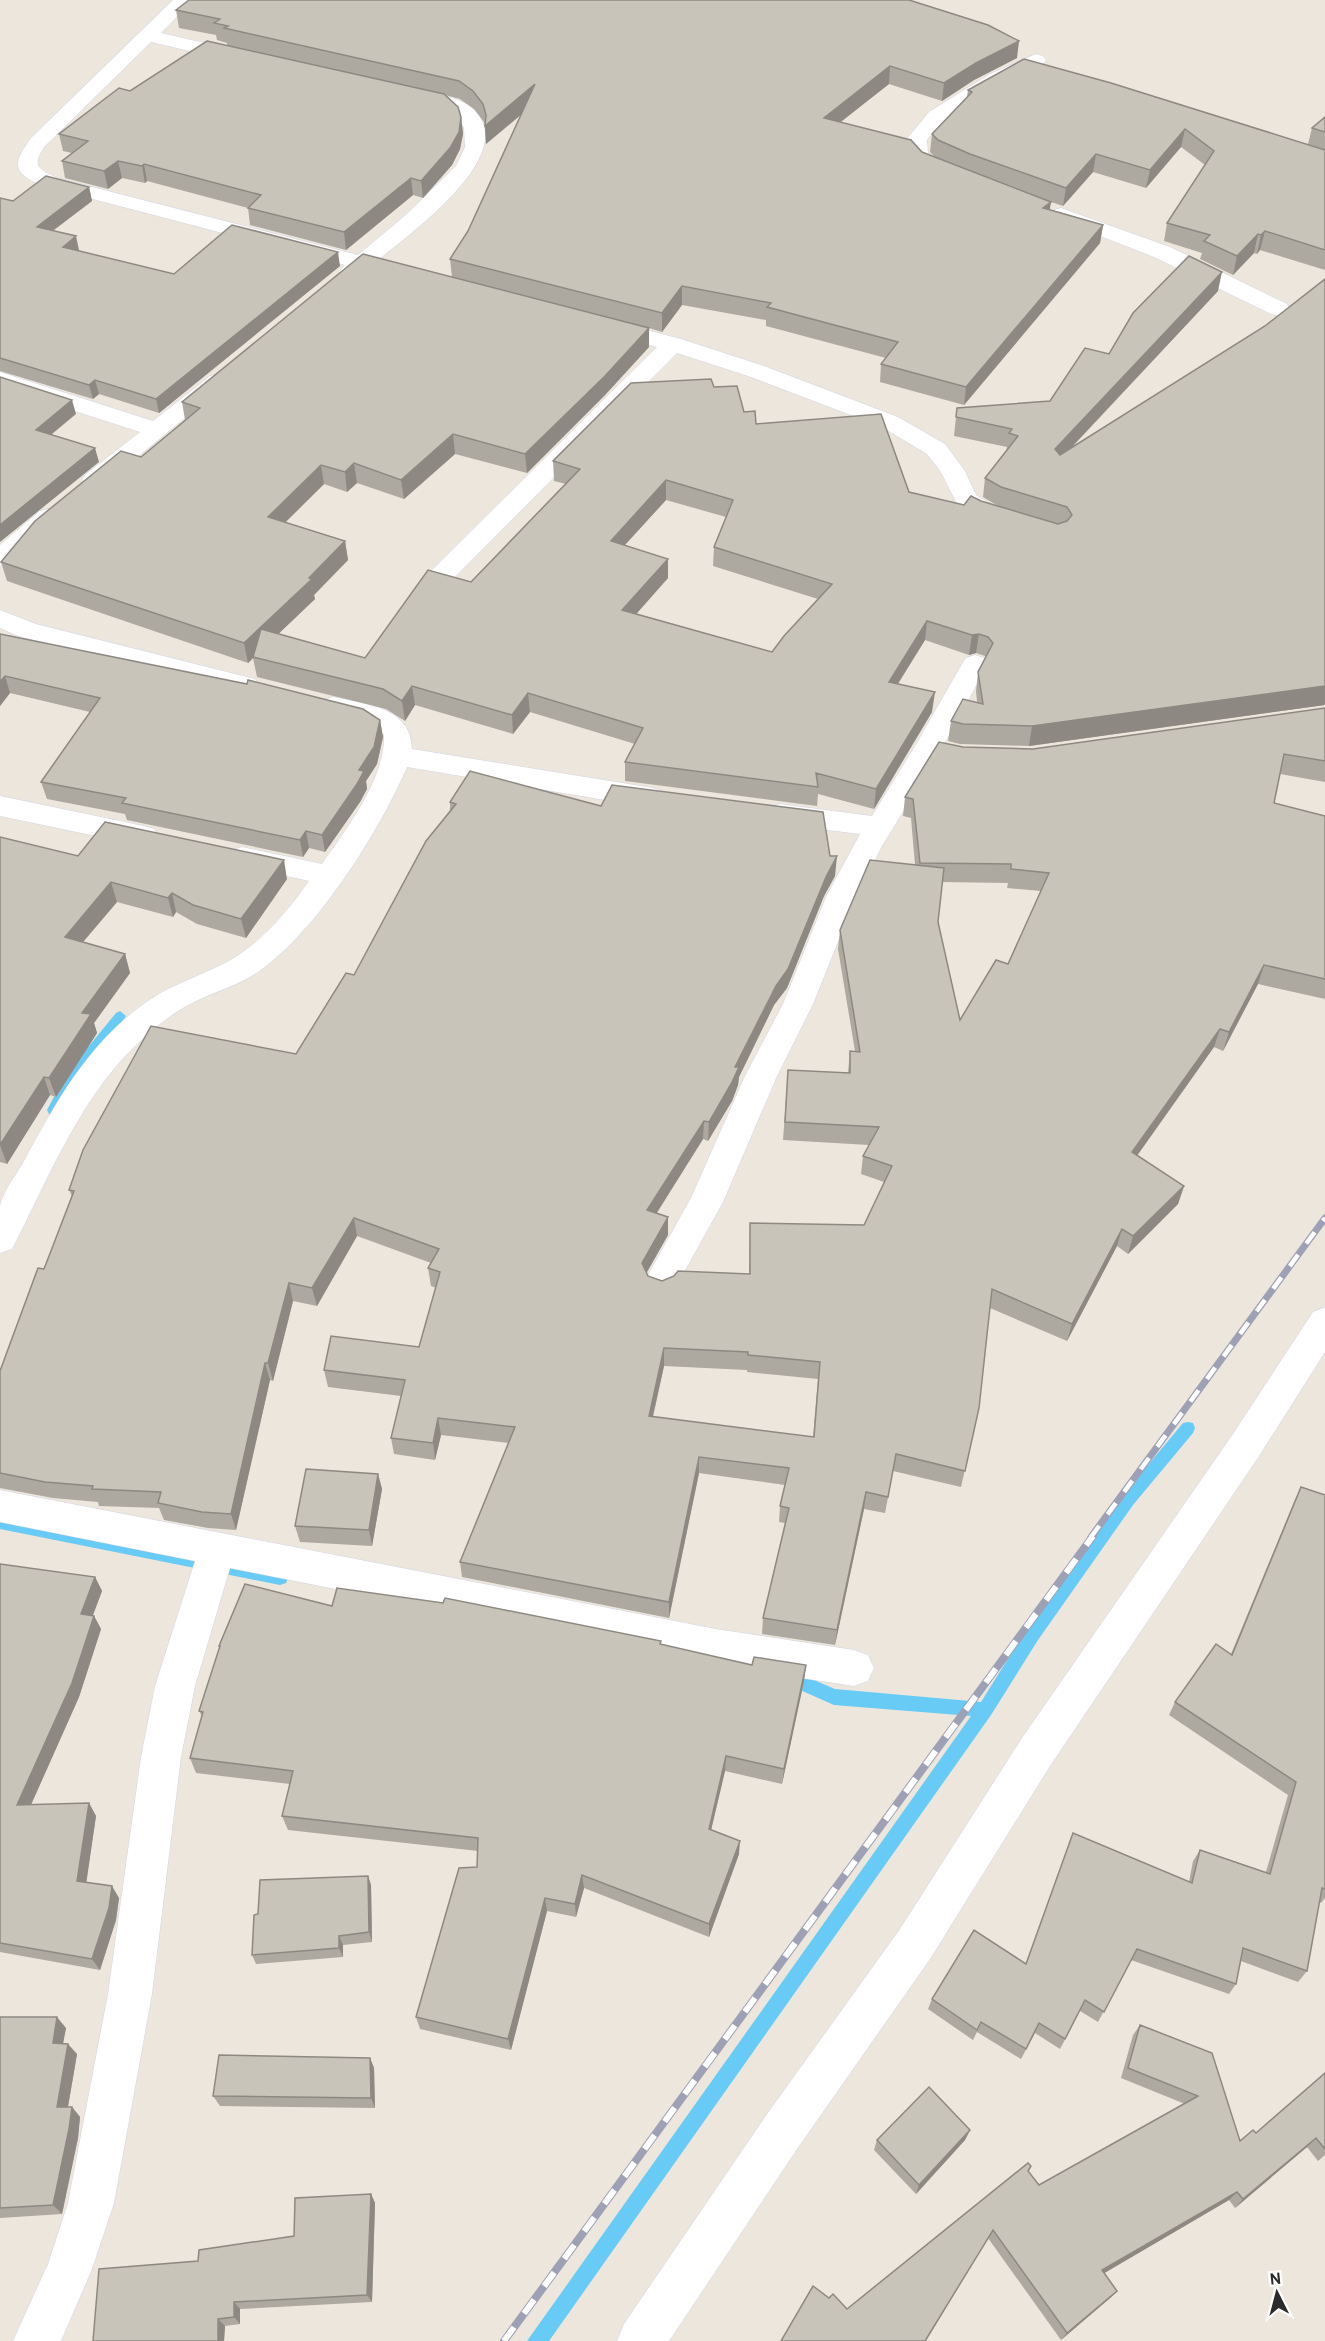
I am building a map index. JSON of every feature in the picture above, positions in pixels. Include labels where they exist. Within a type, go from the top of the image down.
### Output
[{"type":"street","points":[[184,0],[38,142],[28,156],[27,165],[32,174],[50,182],[420,278]]},
{"type":"street","points":[[149,36],[254,60]]},
{"type":"street","points":[[970,182],[928,164],[918,154],[917,139],[936,116],[997,78],[1043,64],[1016,46]]},
{"type":"street","points":[[334,286],[415,219],[465,169],[475,147],[474,128],[466,113],[453,105],[394,92]]},
{"type":"street","points":[[1042,207],[1162,252],[1279,309]]},
{"type":"street","points":[[581,320],[673,344],[756,371],[890,422],[936,449],[952,471],[966,499],[988,513],[1025,524]]},
{"type":"street","points":[[441,576],[673,344]]},
{"type":"street","points":[[0,558],[232,369]]},
{"type":"street","points":[[0,380],[158,430]]},
{"type":"street","points":[[0,618],[27,630],[276,693]]},
{"type":"street","points":[[661,1282],[706,1202],[761,1076],[798,1004],[841,897],[868,845],[939,750],[975,664]]},
{"type":"street","points":[[0,1239],[76,1095],[105,1056],[133,1028],[156,1010],[254,959],[313,897],[381,796],[397,756],[399,737],[394,729],[387,723],[355,711],[310,700]]},
{"type":"street","points":[[397,756],[678,802]]},
{"type":"street","points":[[0,806],[168,841]]},
{"type":"street","points":[[750,811],[881,827]]},
{"type":"street","points":[[214,851],[328,875]]},
{"type":"street","points":[[640,2341],[781,2133],[915,1944],[1036,1752],[1246,1445],[1325,1322]]},
{"type":"street","points":[[0,1506],[716,1647],[854,1668]]},
{"type":"street","points":[[37,2341],[69,2269],[91,2203],[130,1994],[163,1747],[182,1663],[218,1549]]},
{"type":"building","points":[[189,0],[909,0],[988,25],[1019,41],[976,63],[944,83],[890,66],[824,118],[911,140],[922,152],[1051,202],[1043,208],[1103,225],[966,387],[881,364],[898,342],[767,307],[771,303],[682,286],[662,313],[450,259],[468,231],[535,84],[485,126],[486,115],[483,104],[473,91],[459,81],[224,28],[228,26],[214,23],[220,19],[176,10]]},
{"type":"building","points":[[207,41],[444,94],[458,107],[461,117],[459,132],[450,148],[421,181],[411,178],[344,232],[248,208],[261,195],[144,164],[142,166],[118,161],[104,171],[62,161],[88,141],[59,134],[119,88],[130,91]]},
{"type":"building","points":[[1024,59],[1111,83],[1325,150],[1325,250],[1265,231],[1261,235],[1258,234],[1237,256],[1204,241],[1210,235],[1167,223],[1214,151],[1185,129],[1150,170],[1096,154],[1066,188],[970,154],[938,140],[932,134],[972,92],[968,90]]},
{"type":"building","points":[[1325,117],[1325,132],[1312,128]]},
{"type":"building","points":[[46,176],[89,187],[37,227],[76,236],[63,247],[174,274],[232,225],[338,252],[156,399],[95,380],[89,385],[0,358],[0,198],[13,201]]},
{"type":"building","points":[[363,254],[649,328],[605,376],[525,454],[453,434],[401,480],[354,463],[345,472],[321,465],[268,517],[345,541],[309,578],[312,579],[244,643],[1,562],[35,521],[121,451],[141,457],[200,408],[182,402]]},
{"type":"building","points":[[1189,256],[1222,272],[1055,449],[1060,455],[1265,326],[1325,279],[1325,686],[1032,726],[963,724],[951,721],[963,699],[983,704],[978,672],[993,643],[988,637],[979,634],[972,635],[927,621],[889,682],[935,692],[876,789],[816,773],[818,787],[625,762],[643,728],[528,693],[512,715],[412,686],[402,701],[383,689],[253,657],[261,629],[365,658],[428,570],[471,582],[580,469],[553,461],[631,383],[711,379],[714,387],[737,386],[744,412],[755,411],[756,424],[881,414],[909,492],[964,505],[971,496],[1058,524],[1067,521],[1072,515],[1067,507],[1001,487],[985,478],[1018,436],[1009,433],[1012,429],[956,417],[957,408],[1050,401],[1085,348],[1109,354],[1133,313]],"holes":[[[666,480],[733,500],[714,547],[832,584],[772,652],[622,610],[668,559],[611,541]]]},
{"type":"building","points":[[0,377],[72,400],[36,430],[95,448],[0,525]]},
{"type":"building","points":[[0,634],[247,684],[248,680],[363,709],[380,720],[374,747],[359,770],[364,771],[357,784],[322,835],[306,831],[300,840],[122,803],[126,798],[41,782],[100,698],[5,676],[0,682]]},
{"type":"building","points":[[1325,708],[1325,761],[1284,754],[1274,803],[1325,816],[1325,979],[1264,965],[1229,1032],[1220,1029],[1132,1152],[1184,1186],[1133,1236],[1122,1229],[1072,1324],[992,1289],[979,1408],[965,1471],[896,1454],[888,1497],[866,1492],[837,1630],[763,1618],[789,1508],[780,1506],[789,1468],[699,1457],[669,1602],[460,1562],[515,1427],[438,1418],[433,1443],[391,1438],[405,1380],[324,1370],[331,1336],[419,1347],[440,1272],[428,1268],[439,1249],[354,1218],[312,1288],[289,1283],[268,1363],[265,1363],[231,1514],[202,1512],[158,1503],[161,1492],[92,1489],[93,1486],[45,1482],[0,1473],[0,1371],[38,1268],[44,1269],[74,1191],[69,1190],[83,1150],[151,1026],[296,1054],[346,973],[354,975],[426,841],[456,804],[450,802],[470,771],[601,806],[612,785],[823,812],[830,856],[837,856],[788,969],[776,986],[735,1067],[739,1067],[732,1082],[709,1122],[704,1121],[647,1210],[668,1217],[642,1263],[648,1276],[662,1281],[674,1276],[678,1271],[750,1274],[750,1223],[864,1225],[892,1166],[863,1156],[879,1127],[785,1122],[788,1070],[850,1073],[850,1051],[860,1052],[840,930],[870,860],[944,868],[938,922],[960,1020],[996,960],[1008,964],[1049,873],[1011,869],[1011,864],[920,863],[913,799],[905,797],[939,742],[963,747],[1033,749]],"holes":[[[664,1348],[748,1352],[748,1355],[820,1362],[814,1437],[649,1416]]]},
{"type":"building","points":[[105,822],[284,860],[241,919],[193,905],[172,893],[168,898],[111,882],[65,937],[125,954],[82,1013],[91,1014],[49,1078],[44,1077],[0,1145],[0,837],[78,856]]},
{"type":"building","points":[[306,1469],[378,1474],[369,1530],[295,1526]]},
{"type":"building","points":[[1301,1487],[1325,1495],[1325,1889],[1322,1888],[1307,1971],[1243,1948],[1236,1984],[1137,1949],[1104,2012],[1085,2000],[1065,2039],[1039,2023],[1026,2049],[981,2022],[977,2030],[932,1999],[974,1930],[1026,1964],[1073,1833],[1192,1883],[1200,1850],[1270,1874],[1296,1782],[1175,1702],[1216,1644],[1232,1655]]},
{"type":"building","points":[[0,1564],[95,1577],[81,1614],[94,1616],[72,1683],[17,1805],[89,1803],[77,1881],[112,1886],[109,1908],[92,1959],[0,1943]]},
{"type":"building","points":[[245,1584],[332,1606],[337,1588],[443,1603],[445,1598],[661,1641],[660,1644],[752,1665],[754,1657],[806,1665],[784,1769],[726,1756],[709,1829],[740,1841],[709,1924],[582,1875],[575,1904],[545,1898],[508,2039],[416,2017],[459,1868],[477,1867],[478,1838],[282,1816],[293,1771],[190,1758],[203,1712],[199,1711],[219,1646]]},
{"type":"building","points":[[368,1876],[369,1932],[339,1936],[339,1948],[252,1955],[254,1915],[258,1914],[260,1880]]},
{"type":"building","points":[[0,2017],[57,2017],[53,2043],[68,2044],[57,2107],[72,2107],[53,2205],[0,2208]]},
{"type":"building","points":[[1140,2025],[1212,2053],[1240,2141],[1253,2130],[1256,2133],[1325,2073],[1325,2149],[1316,2138],[1243,2199],[1237,2192],[1102,2270],[1117,2291],[1067,2333],[993,2230],[925,2341],[781,2341],[813,2286],[829,2298],[833,2294],[847,2309],[1028,2163],[1031,2166],[1028,2171],[1039,2185],[1198,2096],[1128,2068]]},
{"type":"building","points":[[219,2055],[370,2058],[371,2098],[213,2096]]},
{"type":"building","points":[[929,2087],[970,2130],[919,2185],[877,2140]]},
{"type":"building","points":[[371,2194],[367,2295],[234,2302],[234,2317],[218,2319],[218,2341],[93,2341],[99,2269],[198,2261],[199,2250],[294,2236],[295,2198]]},
{"type":"waterway","points":[[54,1110],[71,1078],[120,1016]]},
{"type":"waterway","points":[[985,1710],[1032,1635],[1128,1500],[1188,1428]]},
{"type":"waterway","points":[[0,1522],[280,1578]]},
{"type":"waterway","points":[[788,1677],[834,1697],[985,1710]]},
{"type":"waterway","points":[[537,2341],[985,1710]]},
{"type":"railway","points":[[1091,1537],[1325,1218]]},
{"type":"railway","points":[[504,2341],[1093,1536]]}]
